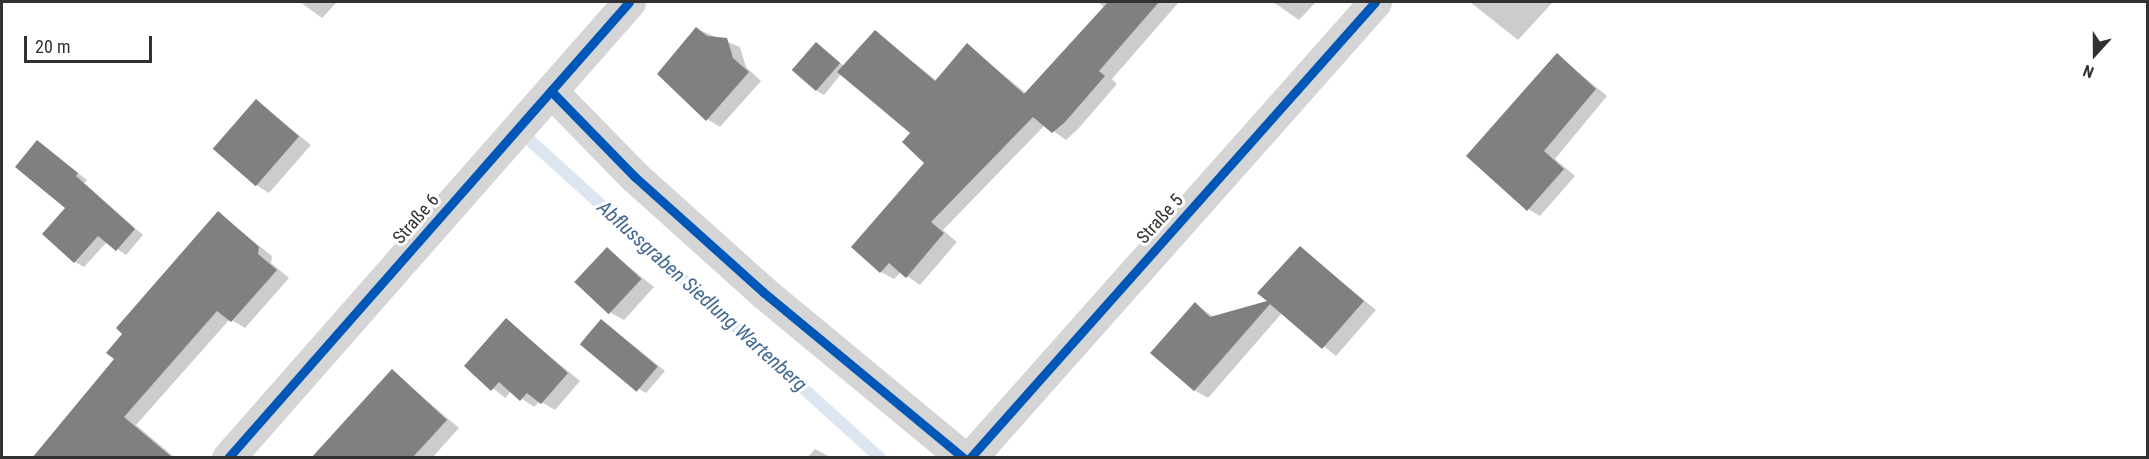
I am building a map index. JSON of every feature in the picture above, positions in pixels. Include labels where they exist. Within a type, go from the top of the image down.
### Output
[{"type":"street","name":"Straße 6","points":[[228,458],[629,2]]},
{"type":"street","name":"Straße 5","points":[[970,458],[1375,2]]},
{"type":"street","points":[[551,91],[635,177],[763,292],[964,458]]},
{"type":"building","points":[[1108,2],[1159,2],[1099,71],[1105,76],[1065,122],[1052,133],[1033,117],[931,222],[944,233],[906,278],[889,263],[880,273],[851,247],[924,163],[902,142],[910,133],[837,72],[875,30],[935,81],[967,43],[1024,94]]},
{"type":"building","points":[[696,27],[707,36],[727,38],[733,58],[749,72],[706,121],[657,74]]},
{"type":"building","points":[[816,42],[840,63],[816,91],[792,70]]},
{"type":"building","points":[[1557,53],[1596,89],[1544,151],[1564,169],[1527,211],[1466,156]]},
{"type":"building","points":[[256,99],[299,136],[256,186],[213,149]]},
{"type":"building","points":[[37,140],[78,173],[76,176],[135,229],[116,251],[98,236],[74,263],[42,234],[65,208],[15,167]]},
{"type":"building","points":[[218,211],[259,247],[258,254],[277,270],[231,322],[217,311],[124,417],[173,458],[32,458],[114,359],[106,353],[122,334],[116,328]]},
{"type":"building","points":[[1300,246],[1364,301],[1322,349],[1270,304],[1194,391],[1150,353],[1195,302],[1210,317],[1267,301],[1257,293]]},
{"type":"building","points":[[607,247],[641,279],[609,314],[574,282]]},
{"type":"building","points":[[506,318],[568,373],[541,404],[527,393],[520,401],[499,382],[491,391],[464,366]]},
{"type":"building","points":[[601,319],[658,367],[636,392],[580,344]]},
{"type":"building","points":[[392,369],[447,420],[412,458],[311,458]]},
{"type":"waterway","name":"Abflussgraben Siedlung Wartenberg","points":[[524,135],[880,458]]},
{"type":"cycle path","points":[[228,458],[629,2]]},
{"type":"cycle path","points":[[970,458],[1375,2]]},
{"type":"cycle path","points":[[551,91],[635,177],[763,292],[964,458]]}]
